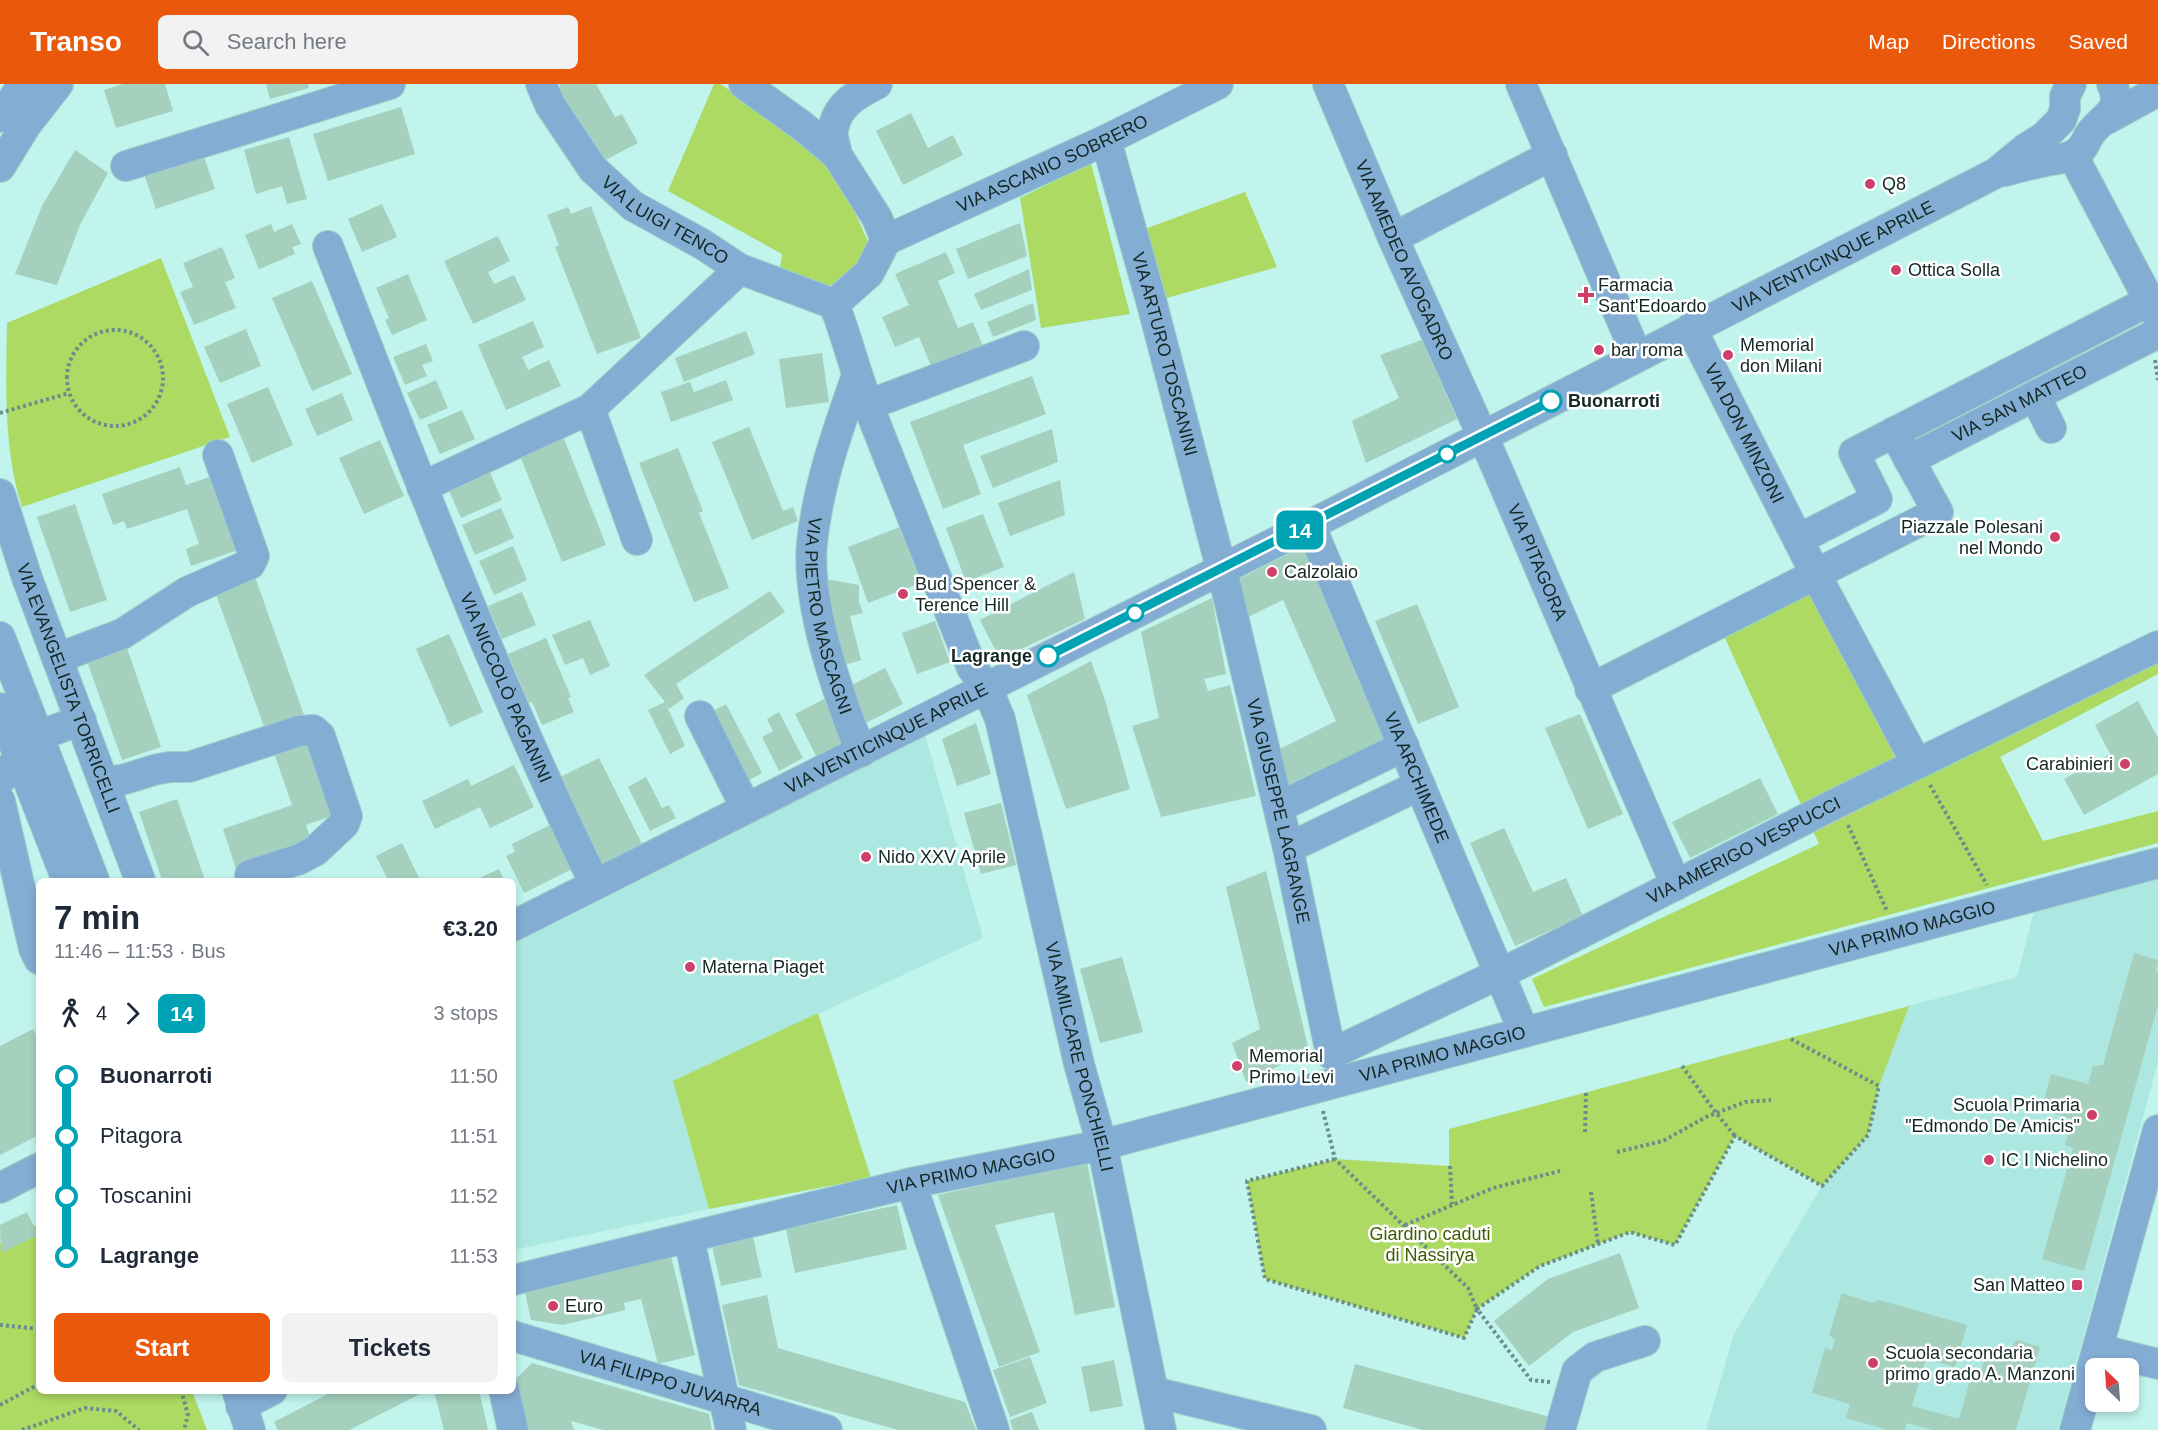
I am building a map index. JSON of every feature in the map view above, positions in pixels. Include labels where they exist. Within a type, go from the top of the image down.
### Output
[{"type":"street","points":[[0,117],[24,84]]},
{"type":"street","points":[[0,167],[26,125],[57,84]]},
{"type":"street","points":[[126,166],[390,84]]},
{"type":"street","name":"VIA LUIGI TENCO","points":[[541,84],[549,105],[593,169],[633,206],[702,244],[740,269],[834,304]]},
{"type":"street","points":[[744,84],[837,154],[877,218],[886,240],[869,273],[834,304]]},
{"type":"street","points":[[837,154],[833,131],[841,109],[856,94],[878,84]]},
{"type":"street","name":"VIA ASCANIO SOBRERO","points":[[886,240],[1106,140],[1218,84]]},
{"type":"street","name":"VIA AMEDEO AVOGADRO","points":[[1328,84],[1393,238],[1482,436]]},
{"type":"street","points":[[1521,84],[1637,356]]},
{"type":"street","points":[[2072,84],[2066,96],[2061,120],[2060,150],[2083,148],[2096,127],[2158,91]]},
{"type":"street","points":[[2107,119],[2116,99],[2116,92],[2112,84]]},
{"type":"street","name":"VIA ARTURO TOSCANINI","points":[[1106,140],[1222,569]]},
{"type":"street","name":"VIA VENTICINQUE APRILE","points":[[516,924],[1310,525],[1996,173],[2025,149],[2060,150]]},
{"type":"street","name":"VIA SAN MATTEO","points":[[1798,539],[1877,499],[1854,453],[2154,309],[2060,150]]},
{"type":"street","points":[[1393,238],[1552,155]]},
{"type":"street","name":"VIA NICCOLÒ PAGANINI","points":[[328,246],[422,488],[525,736],[595,884]]},
{"type":"street","points":[[422,488],[590,408],[740,269]]},
{"type":"street","name":"VIA AMILCARE PONCHIELLI","points":[[834,304],[867,405],[972,668],[987,688],[1000,719],[1079,1064],[1102,1145],[1161,1430]]},
{"type":"street","name":"VIA DON MINZONI","points":[[1691,328],[1816,574],[1917,764]]},
{"type":"street","name":"VIA SAN MATTEO","points":[[1909,460],[2158,333]]},
{"type":"street","points":[[867,405],[1024,346]]},
{"type":"street","name":"VIA PIETRO MASCAGNI","points":[[856,375],[836,433],[821,491],[812,545],[814,596],[824,639],[841,701],[861,752]]},
{"type":"street","points":[[2035,396],[2051,428]]},
{"type":"street","points":[[590,408],[637,540]]},
{"type":"street","points":[[1590,689],[1938,512],[1894,432]]},
{"type":"street","name":"VIA PITAGORA","points":[[1482,436],[1676,885]]},
{"type":"street","points":[[58,658],[122,634],[187,592],[250,564],[254,556],[218,455]]},
{"type":"street","name":"VIA EVANGELISTA TORRICELLI","points":[[0,494],[27,578],[139,878]]},
{"type":"street","name":"VIA ARCHIMEDE","points":[[1310,525],[1524,1032]]},
{"type":"street","name":"VIA GIUSEPPE LAGRANGE","points":[[1222,569],[1279,807],[1331,1054]]},
{"type":"street","points":[[0,638],[93,878]]},
{"type":"street","name":"VIA AMERIGO VESPUCCI","points":[[1331,1054],[1500,974],[1838,803],[2158,646]]},
{"type":"street","points":[[1,715],[10,769],[34,795],[66,878]]},
{"type":"street","points":[[700,716],[746,808]]},
{"type":"street","points":[[10,769],[38,736],[81,720]]},
{"type":"street","points":[[104,782],[122,780],[169,767],[189,768],[299,731],[313,730],[320,736],[347,816],[344,824],[315,851],[300,859],[250,875]]},
{"type":"street","points":[[1279,807],[1404,746]]},
{"type":"street","points":[[0,785],[34,795]]},
{"type":"street","points":[[1288,848],[1420,785]]},
{"type":"street","points":[[0,801],[36,953]]},
{"type":"street","name":"VIA PRIMO MAGGIO","points":[[516,1279],[689,1239],[911,1183],[1102,1145],[2158,863]]},
{"type":"street","points":[[2075,1430],[2158,1130]]},
{"type":"street","points":[[0,1188],[36,1170]]},
{"type":"street","points":[[911,1183],[994,1430]]},
{"type":"street","points":[[689,1239],[731,1430]]},
{"type":"street","name":"VIA FILIPPO JUVARRA","points":[[516,1337],[827,1430]]},
{"type":"street","points":[[1560,1430],[1577,1371],[1595,1357],[1646,1341]]},
{"type":"street","points":[[2098,1349],[2158,1364]]},
{"type":"street","points":[[1154,1392],[1311,1430]]},
{"type":"street","points":[[243,1409],[266,1394]]},
{"type":"street","points":[[505,1394],[513,1430]]},
{"type":"path","points":[[118,329],[136,334],[151,345],[161,360],[164,381],[162,391],[153,409],[137,422],[117,427],[97,423],[80,411],[69,393],[67,375],[72,357],[83,342],[99,333],[118,329]]},
{"type":"path","points":[[0,413],[69,393]]},
{"type":"path","points":[[1917,764],[1999,905]]},
{"type":"path","points":[[1838,803],[1887,912]]},
{"type":"path","points":[[1682,1066],[1735,1136],[1822,1186],[1868,1135],[1879,1086],[1789,1038]]},
{"type":"path","points":[[1316,1088],[1335,1159],[1461,1279],[1468,1288],[1477,1310],[1531,1380],[1572,1384]]},
{"type":"path","points":[[1585,1132],[1586,1092]]},
{"type":"path","points":[[1617,1152],[1663,1141],[1716,1113],[1745,1102],[1771,1100]]},
{"type":"path","points":[[1335,1159],[1247,1181],[1265,1280],[1464,1338],[1477,1310],[1540,1266],[1630,1232],[1675,1245],[1735,1136]]},
{"type":"path","points":[[1450,1166],[1452,1204]]},
{"type":"path","points":[[1405,1224],[1493,1188],[1560,1171]]},
{"type":"path","points":[[1591,1192],[1598,1244]]},
{"type":"path","points":[[0,1325],[36,1329]]},
{"type":"path","points":[[0,1405],[36,1386]]},
{"type":"path","points":[[182,1394],[188,1415],[184,1430]]},
{"type":"path","points":[[22,1430],[85,1408],[116,1411],[139,1430]]},
{"type":"shaded area","points":[[925,735],[983,938],[673,1081],[709,1209],[516,1249],[516,940]]},
{"type":"shaded area","name":"IC I Nichelino","points":[[2158,878],[2158,1062],[2058,1430],[1706,1430],[1734,1334],[1822,1186],[1868,1135],[1879,1086],[1909,1006],[2017,977],[2034,912]]},
{"type":"green space","points":[[714,84],[720,84],[792,130],[842,183],[873,253],[840,284],[812,287],[779,277],[782,254],[668,191]]},
{"type":"green space","points":[[1091,163],[1130,314],[1041,328],[1020,198]]},
{"type":"green space","points":[[1245,192],[1277,267],[1163,299],[1145,229]]},
{"type":"green space","points":[[161,258],[230,437],[22,507],[12,462],[7,416],[7,323]]},
{"type":"green space","points":[[1809,592],[1909,782],[2158,649],[2158,674],[2000,757],[2043,841],[2158,811],[2158,843],[1544,1007],[1532,979],[1819,844],[1724,636]]},
{"type":"green space","name":"Giardino caduti di Nassirya","points":[[1909,1006],[1879,1086],[1868,1135],[1822,1186],[1735,1136],[1675,1245],[1630,1232],[1540,1266],[1477,1309],[1464,1338],[1265,1279],[1247,1181],[1335,1159],[1449,1166],[1449,1129]]},
{"type":"green space","points":[[818,1013],[871,1178],[709,1209],[673,1081]]},
{"type":"green space","points":[[36,1225],[36,1394],[193,1394],[207,1430],[0,1430],[0,1243]]},
{"type":"building","points":[[123,84],[165,84],[173,111],[116,128],[104,90]]},
{"type":"building","points":[[266,84],[308,84],[309,88],[270,99]]},
{"type":"building","points":[[559,84],[596,84],[615,117],[622,114],[638,143],[600,163],[556,91],[561,86]]},
{"type":"building","points":[[401,107],[415,154],[328,181],[313,134]]},
{"type":"building","points":[[911,113],[928,148],[953,135],[963,155],[903,185],[876,131]]},
{"type":"building","points":[[289,137],[307,199],[287,204],[282,186],[256,194],[244,150]]},
{"type":"building","points":[[201,148],[215,189],[156,209],[142,168]]},
{"type":"building","points":[[75,150],[108,173],[80,225],[57,285],[15,274],[42,206]]},
{"type":"building","points":[[382,204],[397,237],[362,252],[348,219]]},
{"type":"building","points":[[591,206],[641,338],[597,354],[555,247],[559,245],[547,215],[568,207],[571,214]]},
{"type":"building","points":[[1020,223],[1027,256],[968,279],[956,249]]},
{"type":"building","points":[[271,224],[274,232],[292,224],[301,244],[292,247],[295,254],[259,269],[245,235]]},
{"type":"building","points":[[498,236],[510,261],[488,272],[494,284],[514,275],[526,300],[473,324],[444,261]]},
{"type":"building","points":[[222,247],[235,278],[225,282],[236,308],[194,325],[180,292],[193,287],[183,263]]},
{"type":"building","points":[[946,252],[955,273],[938,281],[958,328],[973,322],[985,351],[934,373],[919,337],[895,347],[882,317],[909,305],[895,274]]},
{"type":"building","points":[[1029,269],[1032,290],[981,310],[974,294]]},
{"type":"building","points":[[408,274],[427,320],[392,335],[385,320],[389,318],[376,288]]},
{"type":"building","points":[[312,281],[352,374],[312,391],[272,298]]},
{"type":"building","points":[[1033,303],[1036,320],[993,337],[987,322]]},
{"type":"building","points":[[533,321],[544,347],[522,357],[528,370],[549,360],[561,386],[506,410],[478,345]]},
{"type":"building","points":[[246,329],[261,366],[220,383],[204,347]]},
{"type":"building","points":[[746,331],[755,354],[684,382],[675,358]]},
{"type":"building","points":[[1422,340],[1457,419],[1366,463],[1352,421],[1399,398],[1380,355]]},
{"type":"building","points":[[426,344],[433,361],[422,365],[427,376],[405,385],[393,357]]},
{"type":"building","points":[[822,353],[829,402],[786,408],[779,359]]},
{"type":"building","points":[[1032,376],[1046,414],[963,445],[981,494],[943,509],[910,422]]},
{"type":"building","points":[[436,380],[448,408],[420,420],[407,393]]},
{"type":"building","points":[[726,380],[733,400],[671,422],[661,392],[690,382],[694,392]]},
{"type":"building","points":[[268,387],[293,445],[252,463],[227,404]]},
{"type":"building","points":[[342,393],[353,420],[317,436],[305,409]]},
{"type":"building","points":[[462,410],[475,439],[440,454],[427,425]]},
{"type":"building","points":[[749,427],[783,511],[793,507],[798,521],[752,540],[712,442]]},
{"type":"building","points":[[1052,429],[1058,462],[993,488],[980,456]]},
{"type":"building","points":[[563,436],[606,545],[562,562],[519,453]]},
{"type":"building","points":[[380,440],[404,496],[364,514],[339,458]]},
{"type":"building","points":[[678,448],[703,511],[699,513],[729,588],[694,602],[639,463]]},
{"type":"building","points":[[180,467],[186,485],[215,475],[247,547],[191,566],[186,549],[199,544],[187,509],[127,529],[124,521],[113,525],[102,494]]},
{"type":"building","points":[[488,468],[502,500],[461,518],[447,486]]},
{"type":"building","points":[[1060,480],[1065,515],[1010,536],[998,503]]},
{"type":"building","points":[[75,504],[107,600],[70,612],[37,517]]},
{"type":"building","points":[[501,508],[514,538],[475,555],[462,525]]},
{"type":"building","points":[[983,514],[1004,567],[966,582],[946,528]]},
{"type":"building","points":[[900,527],[921,583],[868,603],[848,547]]},
{"type":"building","points":[[513,546],[527,580],[494,595],[479,561]]},
{"type":"building","points":[[1304,546],[1385,741],[1288,787],[1280,749],[1336,721],[1283,600],[1248,617],[1239,579]]},
{"type":"building","points":[[1074,572],[1085,619],[1000,659],[980,620]]},
{"type":"building","points":[[254,574],[304,715],[265,729],[214,589]]},
{"type":"building","points":[[826,579],[859,585],[859,602],[863,613],[850,616],[861,660],[845,665],[825,594]]},
{"type":"building","points":[[770,591],[785,612],[676,684],[684,698],[669,709],[644,675]]},
{"type":"building","points":[[522,592],[536,625],[502,639],[488,606]]},
{"type":"building","points":[[1212,598],[1226,674],[1204,679],[1208,691],[1230,685],[1256,796],[1161,817],[1132,726],[1159,718],[1141,632]]},
{"type":"building","points":[[1417,604],[1459,707],[1418,724],[1375,621]]},
{"type":"building","points":[[590,620],[610,666],[590,675],[583,658],[565,665],[552,635]]},
{"type":"building","points":[[935,621],[950,662],[917,674],[902,633]]},
{"type":"building","points":[[449,634],[483,712],[450,727],[416,649]]},
{"type":"building","points":[[546,638],[571,697],[568,698],[574,712],[542,725],[532,702],[529,703],[508,654]]},
{"type":"building","points":[[127,648],[161,747],[122,760],[87,661]]},
{"type":"building","points":[[1091,661],[1105,700],[1130,789],[1066,809],[1027,695]]},
{"type":"building","points":[[885,668],[903,704],[866,723],[848,687]]},
{"type":"building","points":[[824,699],[846,743],[817,758],[795,714]]},
{"type":"building","name":"Carabinieri","points":[[2138,701],[2158,738],[2158,774],[2084,815],[2064,779],[2110,754],[2095,725]]},
{"type":"building","points":[[665,702],[685,746],[670,754],[648,710]]},
{"type":"building","points":[[726,704],[762,773],[744,783],[708,714]]},
{"type":"building","points":[[779,712],[803,758],[779,771],[762,737],[773,731],[767,719]]},
{"type":"building","points":[[1580,714],[1623,814],[1588,829],[1545,728]]},
{"type":"building","points":[[976,723],[991,774],[957,786],[942,739]]},
{"type":"building","points":[[312,740],[337,814],[306,825],[313,846],[237,872],[223,829],[292,805],[274,753]]},
{"type":"building","points":[[599,758],[643,846],[602,865],[558,778]]},
{"type":"building","points":[[514,765],[534,807],[490,828],[480,807],[435,829],[422,801],[468,779],[471,786]]},
{"type":"building","points":[[646,777],[662,808],[669,805],[676,818],[650,831],[628,787]]},
{"type":"building","points":[[1760,778],[1778,814],[1690,858],[1672,822]]},
{"type":"building","points":[[177,799],[204,878],[161,878],[139,812]]},
{"type":"building","points":[[1001,803],[1016,865],[981,874],[964,813]]},
{"type":"building","points":[[554,823],[576,867],[524,893],[506,856],[515,852],[512,844]]},
{"type":"building","points":[[1504,828],[1533,892],[1566,878],[1583,916],[1515,946],[1470,843]]},
{"type":"building","points":[[402,843],[419,878],[387,878],[376,856]]},
{"type":"building","points":[[499,869],[503,878],[479,878]]},
{"type":"building","points":[[1266,871],[1309,1051],[1246,1082],[1232,1043],[1260,1029],[1226,887]]},
{"type":"building","name":"Scuola Primaria \"Edmondo De Amicis\"","points":[[2134,953],[2158,960],[2156,972],[2158,972],[2158,1005],[2084,1271],[2042,1259],[2073,1148],[2065,1145],[2072,1119],[2041,1110],[2051,1074],[2088,1084],[2093,1066],[2103,1065]]},
{"type":"building","points":[[1122,957],[1143,1032],[1100,1043],[1080,969]]},
{"type":"building","points":[[33,1029],[36,1034],[36,1137],[0,1155],[0,1046]]},
{"type":"building","points":[[1087,1162],[1115,1307],[1075,1315],[1054,1212],[995,1225],[1040,1352],[999,1367],[938,1195]]},
{"type":"building","points":[[897,1205],[907,1249],[795,1273],[786,1229]]},
{"type":"building","points":[[27,1212],[36,1231],[36,1236],[1,1253],[0,1225]]},
{"type":"building","points":[[753,1237],[762,1277],[721,1286],[712,1245]]},
{"type":"building","points":[[1620,1253],[1639,1308],[1573,1332],[1529,1366],[1494,1321],[1548,1279]]},
{"type":"building","points":[[671,1256],[695,1355],[658,1364],[641,1299],[624,1303],[625,1310],[563,1325],[531,1320],[525,1293]]},
{"type":"building","name":"Scuola secondaria primo grado A. Manzoni","points":[[1842,1293],[1872,1303],[1879,1300],[1967,1325],[1955,1367],[1926,1359],[1912,1406],[1959,1419],[1972,1373],[1980,1375],[1988,1347],[2002,1351],[2004,1348],[2011,1348],[2017,1340],[2040,1347],[2016,1430],[1933,1430],[1907,1423],[1905,1430],[1888,1430],[1846,1418],[1850,1404],[1812,1393],[1825,1348],[1832,1350],[1835,1340],[1829,1335]]},
{"type":"building","points":[[767,1295],[778,1348],[965,1402],[976,1430],[898,1430],[739,1385],[722,1305]]},
{"type":"building","points":[[1030,1357],[1047,1403],[1010,1417],[993,1370]]},
{"type":"building","points":[[1114,1360],[1123,1406],[1090,1412],[1081,1367]]},
{"type":"building","points":[[532,1363],[709,1414],[712,1430],[604,1430],[571,1421],[574,1430],[528,1430],[516,1379]]},
{"type":"building","points":[[1355,1364],[1550,1417],[1546,1430],[1423,1430],[1343,1408]]},
{"type":"building","points":[[328,1394],[420,1394],[349,1430],[278,1430],[274,1422]]},
{"type":"building","points":[[435,1394],[480,1394],[488,1430],[444,1430]]},
{"type":"building","points":[[1032,1412],[1039,1430],[1013,1430],[1010,1420]]},
{"type":"bus line","name":"14","points":[[1048,656],[1551,401]]},
{"type":"place","name":"Q8","points":[[1870,184]]},
{"type":"place","name":"Ottica Solla","points":[[1896,270]]},
{"type":"place","name":"Farmacia Sant'Edoardo","points":[[1586,295]]},
{"type":"place","name":"bar roma","points":[[1599,350]]},
{"type":"place","name":"Memorial don Milani","points":[[1728,355]]},
{"type":"place","name":"Buonarroti","points":[[1551,401]]},
{"type":"place","name":"Piazzale Polesani nel Mondo","points":[[2055,537]]},
{"type":"place","name":"Calzolaio","points":[[1272,572]]},
{"type":"place","name":"Bud Spencer & Terence Hill","points":[[903,594]]},
{"type":"place","name":"Lagrange","points":[[1048,656]]},
{"type":"place","name":"Carabinieri","points":[[2125,764]]},
{"type":"place","name":"Nido XXV Aprile","points":[[866,857]]},
{"type":"place","name":"Materna Piaget","points":[[690,967]]},
{"type":"place","name":"Memorial Primo Levi","points":[[1237,1066]]},
{"type":"place","name":"Scuola Primaria \"Edmondo De Amicis\"","points":[[2092,1115]]},
{"type":"place","name":"IC I Nichelino","points":[[1989,1160]]},
{"type":"place","name":"San Matteo","points":[[2077,1285]]},
{"type":"place","name":"Euro","points":[[553,1306]]},
{"type":"place","name":"Scuola secondaria primo grado A. Manzoni","points":[[1873,1363]]}]
